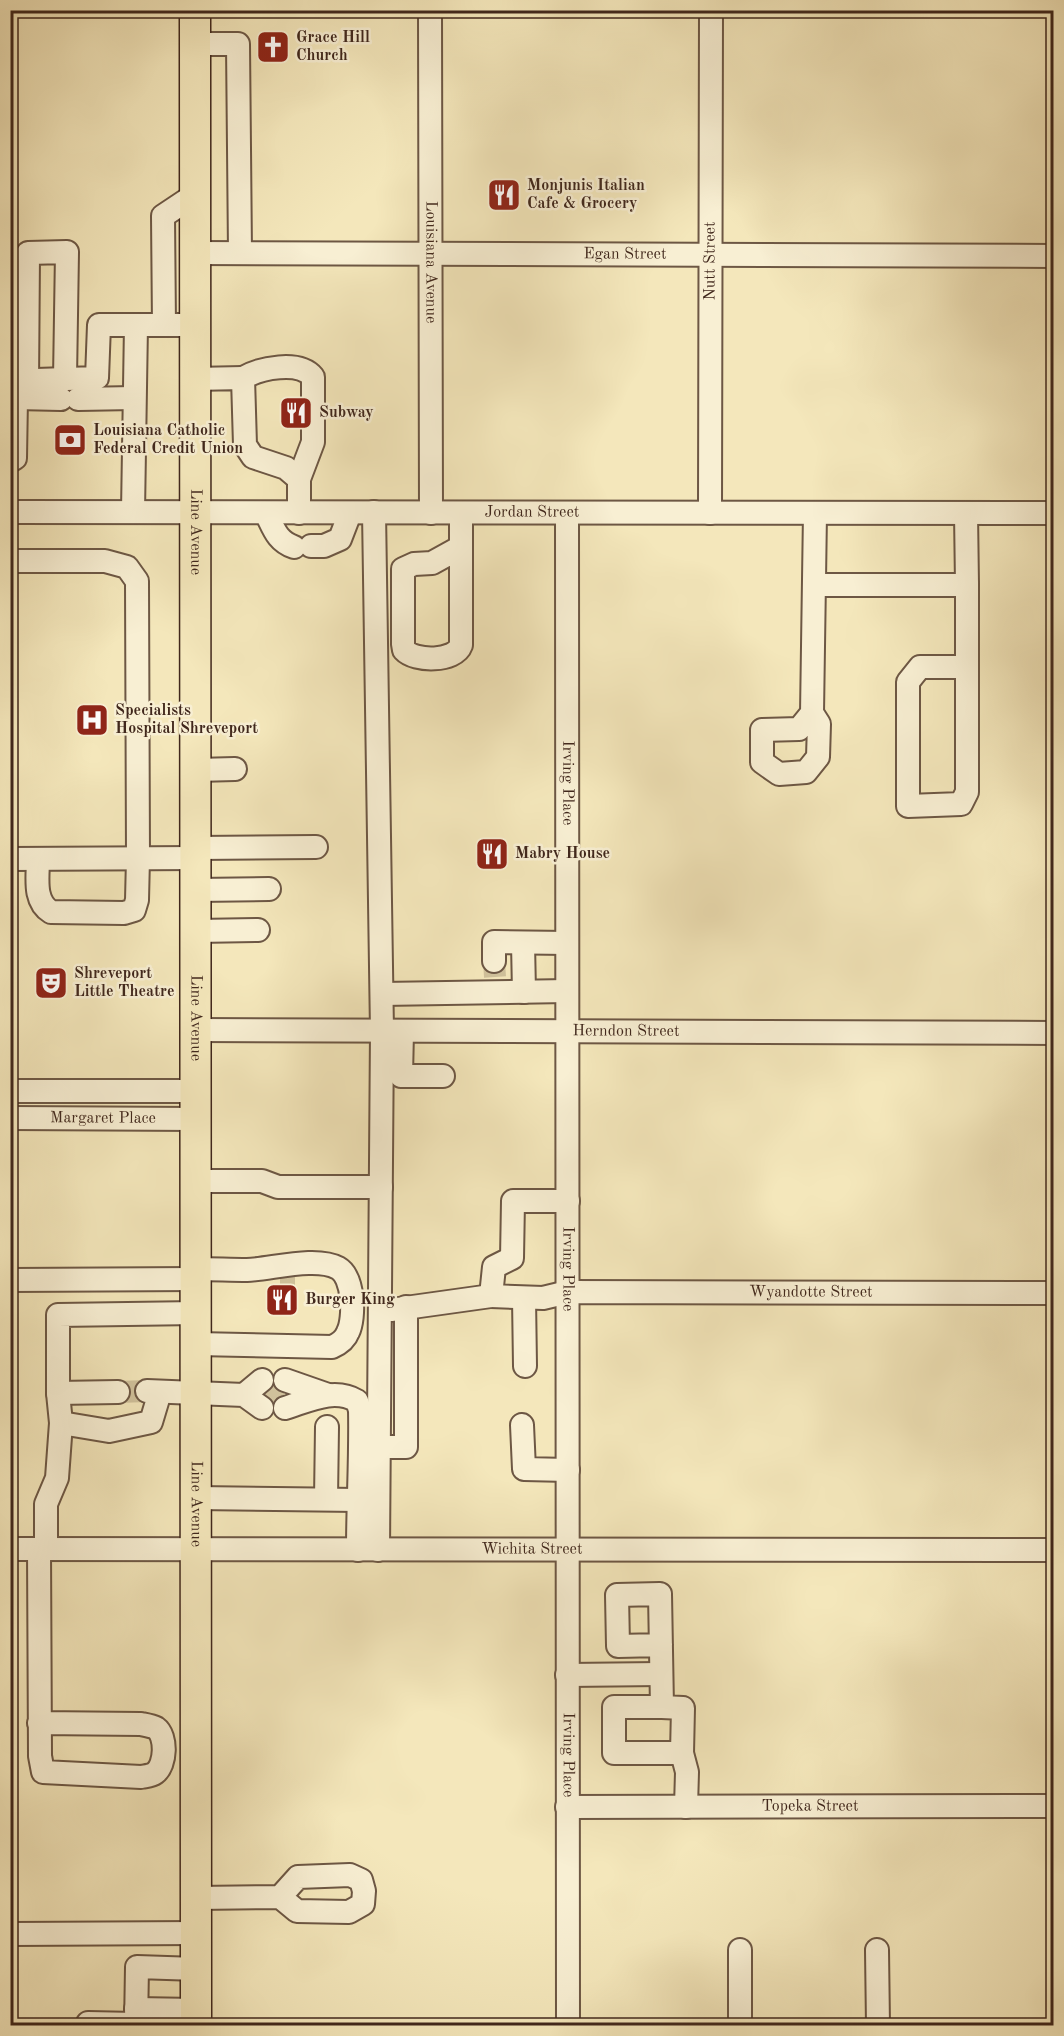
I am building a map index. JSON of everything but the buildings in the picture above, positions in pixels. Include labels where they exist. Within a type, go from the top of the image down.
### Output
[{"type":"main road","name":"Line Avenue","points":[[195,10],[196,2018]]},
{"type":"street","name":"Louisiana Avenue","points":[[430,10],[430,513]]},
{"type":"street","name":"Nutt Street","points":[[710,513],[711,10]]},
{"type":"street","points":[[195,44],[238,35],[240,252]]},
{"type":"street","points":[[164,325],[163,216],[196,194]]},
{"type":"street","points":[[10,461],[15,458],[28,252],[67,252],[68,392]]},
{"type":"street","name":"Egan Street","points":[[196,253],[1053,256]]},
{"type":"street","points":[[68,392],[98,378],[99,325],[195,325]]},
{"type":"street","points":[[133,513],[136,325]]},
{"type":"street","points":[[194,379],[243,378],[257,370],[298,368],[309,372],[314,377],[313,442],[298,479],[299,513]]},
{"type":"street","points":[[243,378],[245,445],[253,457],[286,468],[298,479]]},
{"type":"street","points":[[18,395],[68,392],[135,398]]},
{"type":"street","name":"Jordan Street","points":[[10,512],[1053,513]]},
{"type":"street","points":[[266,513],[276,536],[282,543],[302,546],[324,546],[340,539],[350,513]]},
{"type":"street","points":[[374,513],[381,994],[392,1031],[401,1076],[443,1076]]},
{"type":"street","points":[[461,513],[461,547],[461,645],[459,652],[452,656],[414,657],[408,654],[403,644],[403,569],[414,564],[432,563],[461,547]]},
{"type":"street","name":"Irving Place","points":[[567,513],[568,2025]]},
{"type":"street","points":[[812,713],[815,513]]},
{"type":"street","points":[[966,513],[967,585],[967,667],[967,792],[961,804],[908,806],[908,682],[920,667],[967,667]]},
{"type":"street","points":[[10,561],[105,561],[127,567],[137,581],[138,858],[137,900],[134,910],[124,913],[51,912],[42,907],[39,898],[38,859]]},
{"type":"street","points":[[814,585],[967,585]]},
{"type":"street","points":[[197,770],[235,769]]},
{"type":"street","points":[[10,859],[138,858],[316,847]]},
{"type":"street","points":[[197,890],[269,889]]},
{"type":"street","points":[[197,931],[258,930]]},
{"type":"street","points":[[495,977],[494,942],[567,943]]},
{"type":"street","points":[[523,943],[524,992]]},
{"type":"street","points":[[381,994],[495,977],[524,992],[567,991]]},
{"type":"street","name":"Herndon Street","points":[[197,1030],[1053,1033]]},
{"type":"street","points":[[368,1550],[378,1447],[381,1187],[392,1031]]},
{"type":"street","name":"Margaret Place","points":[[10,1091],[197,1105]]},
{"type":"street","name":"Margaret Place","points":[[10,1118],[197,1105]]},
{"type":"street","points":[[197,1181],[262,1181],[278,1187],[381,1187]]},
{"type":"street","points":[[491,1296],[494,1268],[512,1258],[513,1201],[568,1201]]},
{"type":"street","points":[[10,1280],[197,1274],[318,1263],[339,1268],[350,1280],[349,1331],[341,1343],[332,1347],[280,1344],[197,1344]]},
{"type":"street","points":[[248,1270],[257,1276],[323,1276],[333,1283],[337,1290],[338,1321],[334,1332],[323,1339],[280,1344]]},
{"type":"street","name":"Wyandotte Street","points":[[351,1311],[380,1312],[491,1296],[543,1298],[568,1292],[1053,1293]]},
{"type":"street","points":[[524,1298],[525,1366]]},
{"type":"street","points":[[378,1447],[406,1447],[406,1307]]},
{"type":"street","points":[[39,1723],[141,1724],[155,1728],[161,1734],[164,1752],[161,1767],[154,1774],[141,1778],[43,1772],[39,1723],[43,1549],[46,1504],[57,1478],[61,1423],[58,1393],[58,1315],[197,1313]]},
{"type":"street","points":[[61,1423],[110,1431],[151,1422],[153,1391],[197,1395],[259,1394]]},
{"type":"street","points":[[58,1393],[118,1392]]},
{"type":"street","points":[[285,1394],[348,1395],[357,1401],[360,1410],[361,1485],[358,1500],[368,1550]]},
{"type":"street","points":[[522,1425],[524,1469],[568,1470]]},
{"type":"street","points":[[326,1499],[327,1427]]},
{"type":"street","points":[[197,1498],[358,1500]]},
{"type":"street","name":"Wichita Street","points":[[10,1549],[1053,1550]]},
{"type":"street","points":[[661,1645],[662,1707]]},
{"type":"street","points":[[567,1675],[661,1674]]},
{"type":"street","points":[[682,1753],[614,1753],[614,1707],[683,1708],[682,1753],[687,1772],[686,1807]]},
{"type":"street","name":"Topeka Street","points":[[567,1807],[1053,1806]]},
{"type":"street","points":[[197,1898],[279,1897]]},
{"type":"street","points":[[10,1934],[197,1933]]},
{"type":"street","points":[[740,1950],[740,2025]]},
{"type":"street","points":[[877,1950],[878,2025]]},
{"type":"street","points":[[136,2020],[137,1957],[196,1969]]},
{"type":"street","points":[[88,2025],[88,2023],[196,2018]]},
{"type":"tunnel","points":[[494,961],[495,977]]},
{"type":"tunnel","points":[[280,1276],[295,1276]]},
{"type":"tunnel","points":[[118,1392],[147,1391]]},
{"type":"tunnel","points":[[262,1394],[285,1395]]},
{"type":"place","name":"Grace Hill Church","points":[[273,47]]},
{"type":"place","name":"Monjunis Italian Cafe & Grocery","points":[[504,195]]},
{"type":"place","name":"Subway","points":[[296,413]]},
{"type":"place","name":"Louisiana Catholic Federal Credit Union","points":[[70,440]]},
{"type":"place","name":"Specialists Hospital Shreveport","points":[[92,720]]},
{"type":"place","name":"Mabry House","points":[[492,854]]},
{"type":"place","name":"Shreveport Little Theatre","points":[[51,983]]},
{"type":"place","name":"Burger King","points":[[282,1300]]}]
